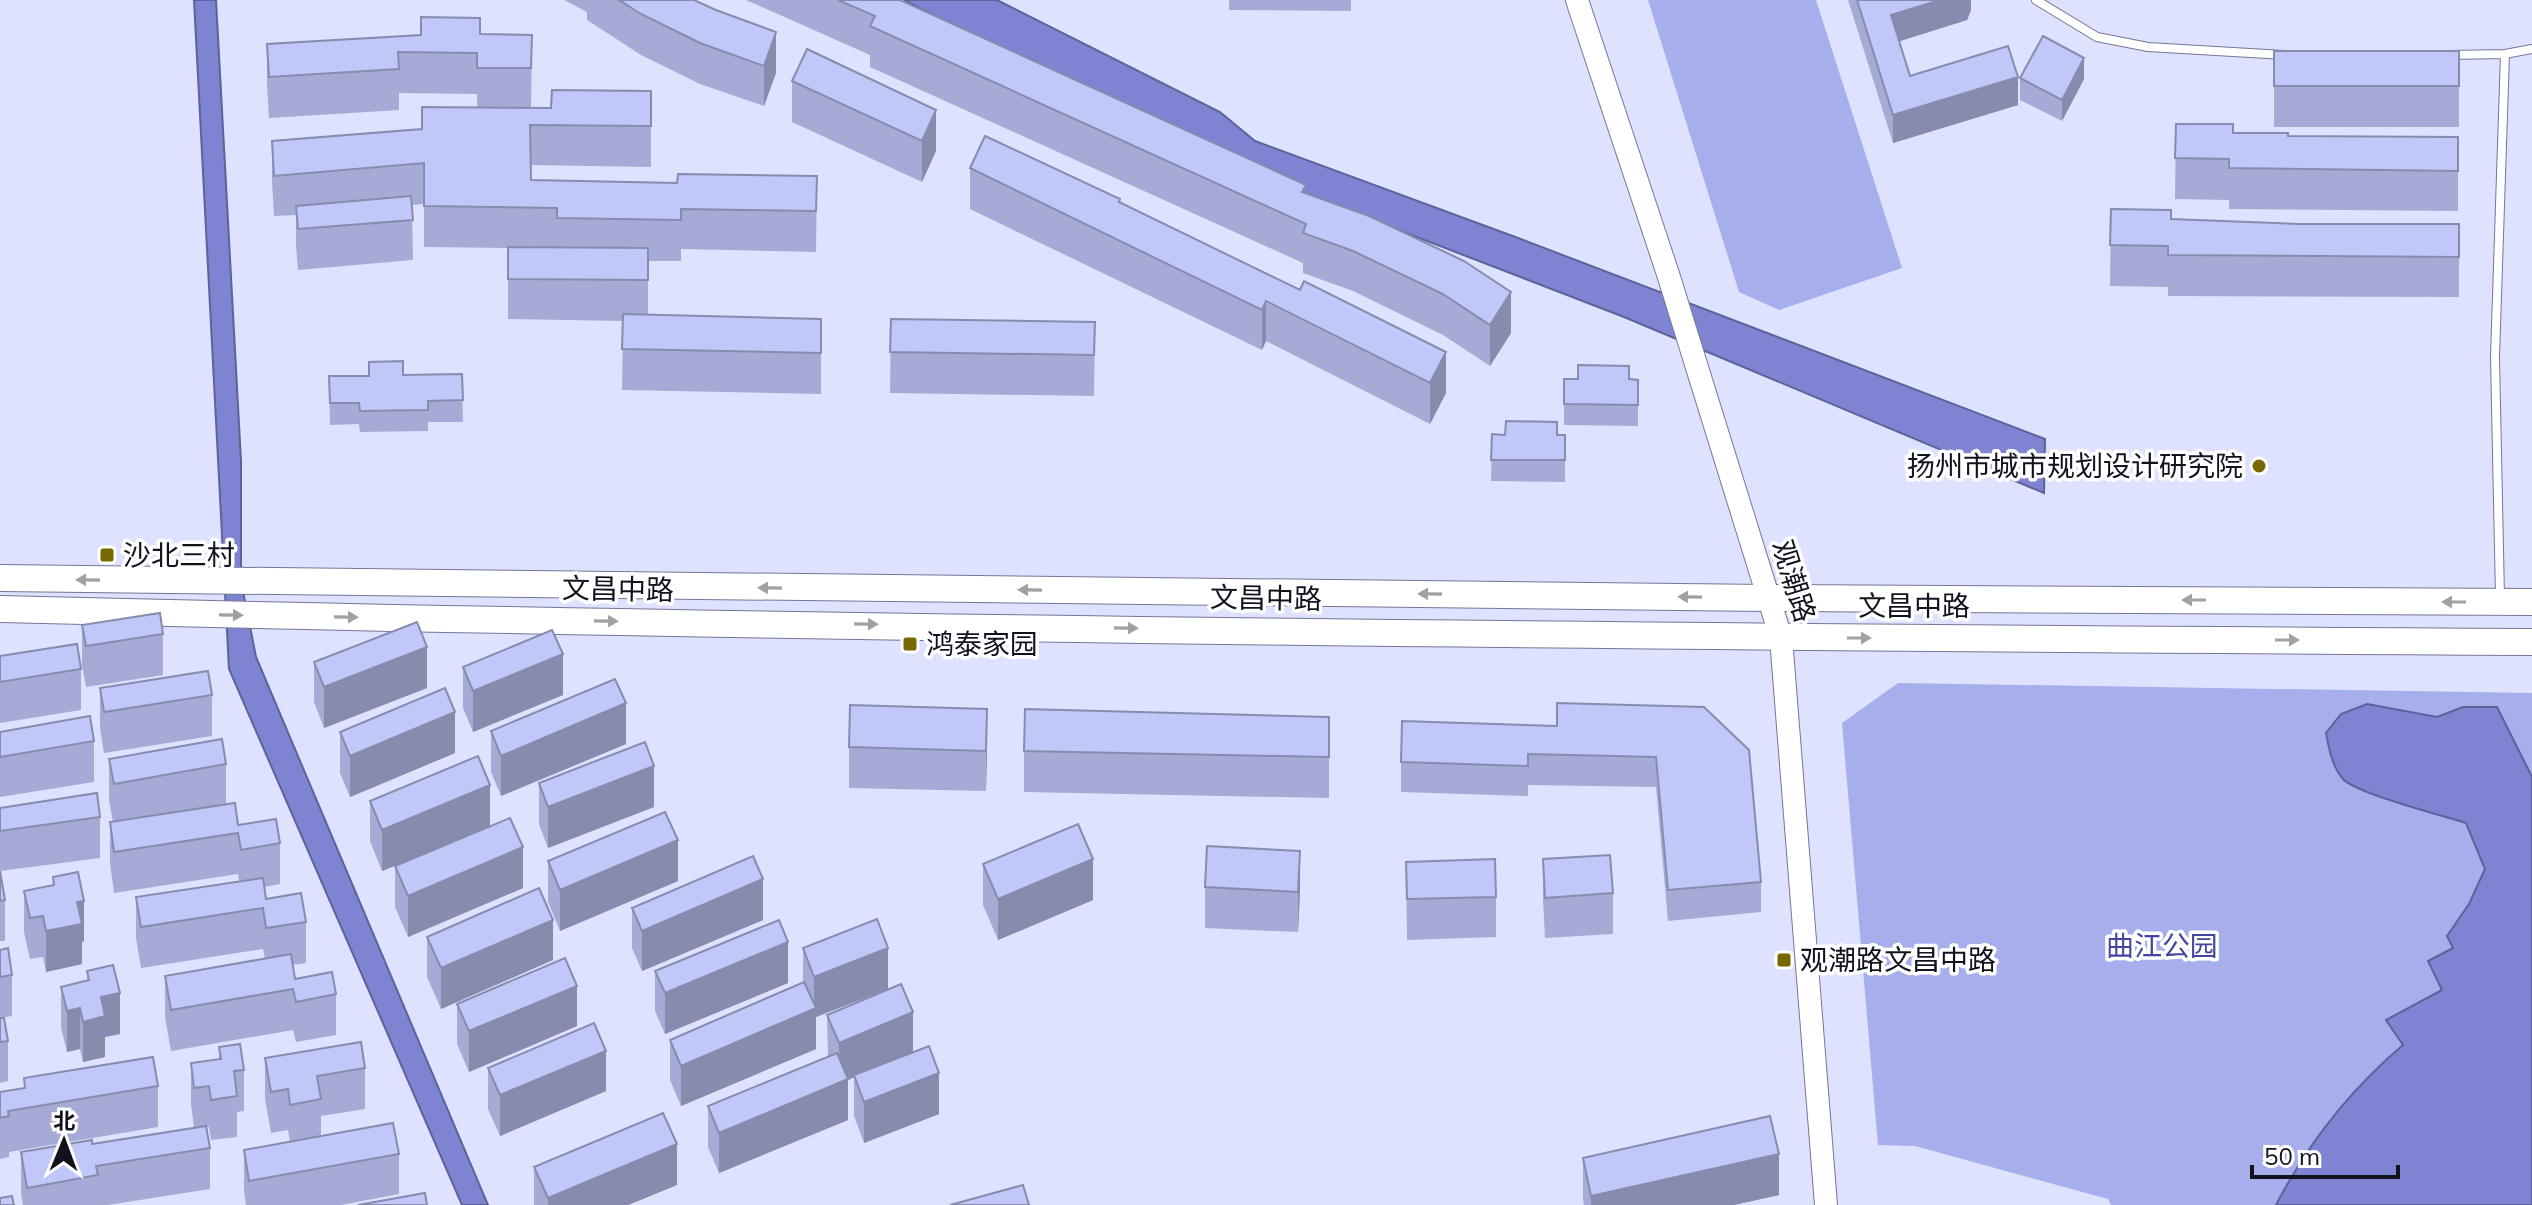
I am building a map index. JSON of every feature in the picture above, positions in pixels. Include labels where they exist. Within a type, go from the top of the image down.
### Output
[{"type":"main road","name":"文昌中路","points":[[0,578],[1768,598],[2532,602]]},
{"type":"main road","name":"文昌中路","points":[[0,609],[268,616],[1781,638],[2532,642]]},
{"type":"street","name":"观潮路","points":[[1577,0],[1668,274],[1781,638],[1826,1205]]},
{"type":"lane","points":[[2036,0],[2105,39],[2148,47],[2297,55]]},
{"type":"lane","points":[[2446,55],[2505,54],[2532,49]]},
{"type":"lane","points":[[2500,602],[2495,357],[2505,54]]},
{"type":"green space","points":[[1648,0],[1816,0],[1902,268],[1779,310],[1739,292]]},
{"type":"green space","name":"曲江公园","points":[[1898,683],[2532,693],[2532,1205],[2111,1205],[2108,1199],[1915,1146],[1878,1145],[1842,723]]},
{"type":"shaded area","points":[[194,0],[216,0],[241,461],[241,581],[256,657],[488,1205],[462,1205],[229,669]]},
{"type":"shaded area","points":[[904,0],[997,0],[1220,112],[1255,141],[2045,439],[2044,493],[1624,317],[1199,153]]},
{"type":"shaded area","points":[[2367,704],[2437,717],[2463,707],[2497,707],[2532,777],[2532,1205],[2276,1205],[2316,1139],[2365,1080],[2403,1045],[2386,1020],[2442,990],[2428,961],[2453,948],[2447,936],[2469,904],[2485,869],[2466,823],[2364,791],[2339,774],[2326,733],[2341,714]]},
{"type":"building","points":[[619,0],[694,0],[776,32],[764,66],[700,43]]},
{"type":"building","points":[[838,0],[900,0],[1306,185],[1302,192],[1369,216],[1464,261],[1511,292],[1490,325],[1443,294],[1353,251],[1303,233],[1306,224],[870,26],[875,16]]},
{"type":"building","points":[[1857,0],[1940,0],[1891,15],[1910,76],[2008,46],[2018,77],[1893,115]]},
{"type":"building","points":[[421,17],[480,18],[480,34],[532,35],[531,68],[477,68],[477,53],[398,52],[399,69],[269,77],[267,44],[421,35]]},
{"type":"building","points":[[2043,36],[2084,58],[2062,100],[2020,78]]},
{"type":"building","points":[[807,49],[936,110],[922,141],[792,81]]},
{"type":"building","points":[[2274,51],[2459,51],[2459,86],[2274,86]]},
{"type":"building","points":[[552,90],[651,91],[651,126],[530,125],[531,180],[677,183],[678,174],[817,176],[816,211],[681,209],[681,220],[557,218],[557,208],[424,206],[424,163],[274,176],[272,141],[422,129],[422,107],[551,108]]},
{"type":"building","points":[[2176,124],[2233,124],[2233,133],[2288,133],[2288,136],[2458,137],[2458,171],[2229,168],[2229,159],[2175,158]]},
{"type":"building","points":[[985,136],[1120,199],[1119,202],[1300,290],[1304,281],[1446,352],[1430,383],[1266,301],[1262,310],[970,168]]},
{"type":"building","points":[[411,196],[413,220],[298,229],[296,206]]},
{"type":"building","points":[[2111,209],[2171,210],[2171,219],[2298,224],[2459,224],[2459,257],[2168,255],[2168,246],[2110,245]]},
{"type":"building","points":[[508,247],[648,248],[648,280],[508,279]]},
{"type":"building","points":[[623,314],[821,319],[821,353],[622,349]]},
{"type":"building","points":[[891,319],[1095,322],[1094,355],[890,352]]},
{"type":"building","points":[[403,361],[403,375],[462,374],[463,400],[428,401],[428,410],[360,411],[359,403],[330,403],[329,376],[369,376],[369,362]]},
{"type":"building","points":[[1578,365],[1629,366],[1629,379],[1638,380],[1638,405],[1564,404],[1564,379],[1578,379]]},
{"type":"building","points":[[1506,421],[1557,422],[1557,435],[1565,435],[1565,460],[1491,460],[1492,434],[1505,435]]},
{"type":"building","points":[[160,613],[163,634],[86,646],[82,625]]},
{"type":"building","points":[[417,622],[427,647],[324,687],[314,662]]},
{"type":"building","points":[[552,630],[563,654],[473,691],[463,667]]},
{"type":"building","points":[[77,644],[81,669],[0,682],[0,656]]},
{"type":"building","points":[[208,671],[212,695],[104,712],[100,688]]},
{"type":"building","points":[[615,679],[626,703],[501,756],[491,731]]},
{"type":"building","points":[[445,688],[455,712],[350,756],[340,732]]},
{"type":"building","points":[[1557,703],[1704,707],[1749,750],[1761,882],[1668,890],[1656,757],[1528,754],[1528,766],[1401,762],[1402,721],[1557,726]]},
{"type":"building","points":[[850,705],[987,709],[986,751],[849,747]]},
{"type":"building","points":[[1025,709],[1329,717],[1329,757],[1024,751]]},
{"type":"building","points":[[90,716],[94,741],[0,757],[0,732]]},
{"type":"building","points":[[222,739],[226,764],[114,784],[109,759]]},
{"type":"building","points":[[645,742],[654,766],[548,807],[539,783]]},
{"type":"building","points":[[478,756],[490,785],[382,830],[370,801]]},
{"type":"building","points":[[97,793],[100,817],[0,831],[0,808]]},
{"type":"building","points":[[235,803],[238,825],[276,819],[280,843],[241,850],[238,833],[114,852],[110,822]]},
{"type":"building","points":[[665,812],[678,840],[560,890],[548,861]]},
{"type":"building","points":[[510,818],[523,847],[408,896],[395,866]]},
{"type":"building","points":[[1078,824],[1093,859],[998,899],[983,864]]},
{"type":"building","points":[[1207,846],[1300,851],[1298,892],[1205,887]]},
{"type":"building","points":[[1610,855],[1613,893],[1545,898],[1543,859]]},
{"type":"building","points":[[753,856],[763,879],[642,931],[632,908]]},
{"type":"building","points":[[1495,859],[1496,897],[1407,899],[1406,862]]},
{"type":"building","points":[[0,871],[5,900],[0,901]]},
{"type":"building","points":[[78,872],[84,901],[77,902],[82,924],[46,931],[43,916],[30,918],[24,891],[54,885],[53,877]]},
{"type":"building","points":[[263,878],[266,899],[301,893],[306,922],[266,928],[263,908],[141,927],[136,897]]},
{"type":"building","points":[[539,888],[553,920],[441,968],[427,937]]},
{"type":"building","points":[[877,919],[888,948],[814,977],[803,948]]},
{"type":"building","points":[[779,920],[788,942],[665,993],[655,971]]},
{"type":"building","points":[[8,948],[12,975],[0,977],[0,950]]},
{"type":"building","points":[[291,954],[295,979],[332,972],[336,994],[296,1002],[293,989],[171,1010],[165,976]]},
{"type":"building","points":[[565,958],[577,986],[469,1031],[457,1004]]},
{"type":"building","points":[[113,965],[120,993],[101,997],[105,1016],[83,1022],[80,1008],[67,1011],[61,987],[89,980],[87,971]]},
{"type":"building","points":[[804,982],[816,1008],[681,1066],[670,1040]]},
{"type":"building","points":[[901,984],[913,1012],[839,1043],[827,1015]]},
{"type":"building","points":[[0,1018],[4,1018],[8,1041],[0,1042]]},
{"type":"building","points":[[594,1023],[606,1051],[500,1095],[488,1068]]},
{"type":"building","points":[[361,1042],[365,1068],[317,1076],[321,1099],[290,1105],[288,1089],[271,1092],[265,1058]]},
{"type":"building","points":[[240,1044],[244,1070],[234,1071],[237,1096],[211,1100],[209,1086],[194,1088],[191,1063],[221,1059],[219,1047]]},
{"type":"building","points":[[929,1046],[939,1073],[864,1102],[854,1075]]},
{"type":"building","points":[[837,1053],[848,1079],[719,1133],[708,1106]]},
{"type":"building","points":[[153,1057],[158,1086],[8,1111],[9,1116],[0,1118],[0,1092],[25,1088],[24,1078]]},
{"type":"building","points":[[663,1113],[677,1144],[548,1198],[534,1167]]},
{"type":"building","points":[[1770,1116],[1779,1154],[1591,1196],[1583,1158]]},
{"type":"building","points":[[393,1123],[399,1154],[249,1181],[244,1150]]},
{"type":"building","points":[[206,1126],[210,1148],[96,1166],[98,1175],[27,1188],[21,1152]]},
{"type":"building","points":[[1023,1185],[1029,1205],[950,1205]]},
{"type":"building","points":[[425,1193],[427,1205],[358,1205]]},
{"type":"building","points":[[12,1196],[14,1205],[0,1205],[0,1198]]},
{"type":"place","name":"扬州市城市规划设计研究院","points":[[2259,466]]},
{"type":"place","name":"沙北三村","points":[[107,555]]},
{"type":"place","name":"鸿泰家园","points":[[910,644]]},
{"type":"place","name":"观潮路文昌中路","points":[[1784,960]]}]
